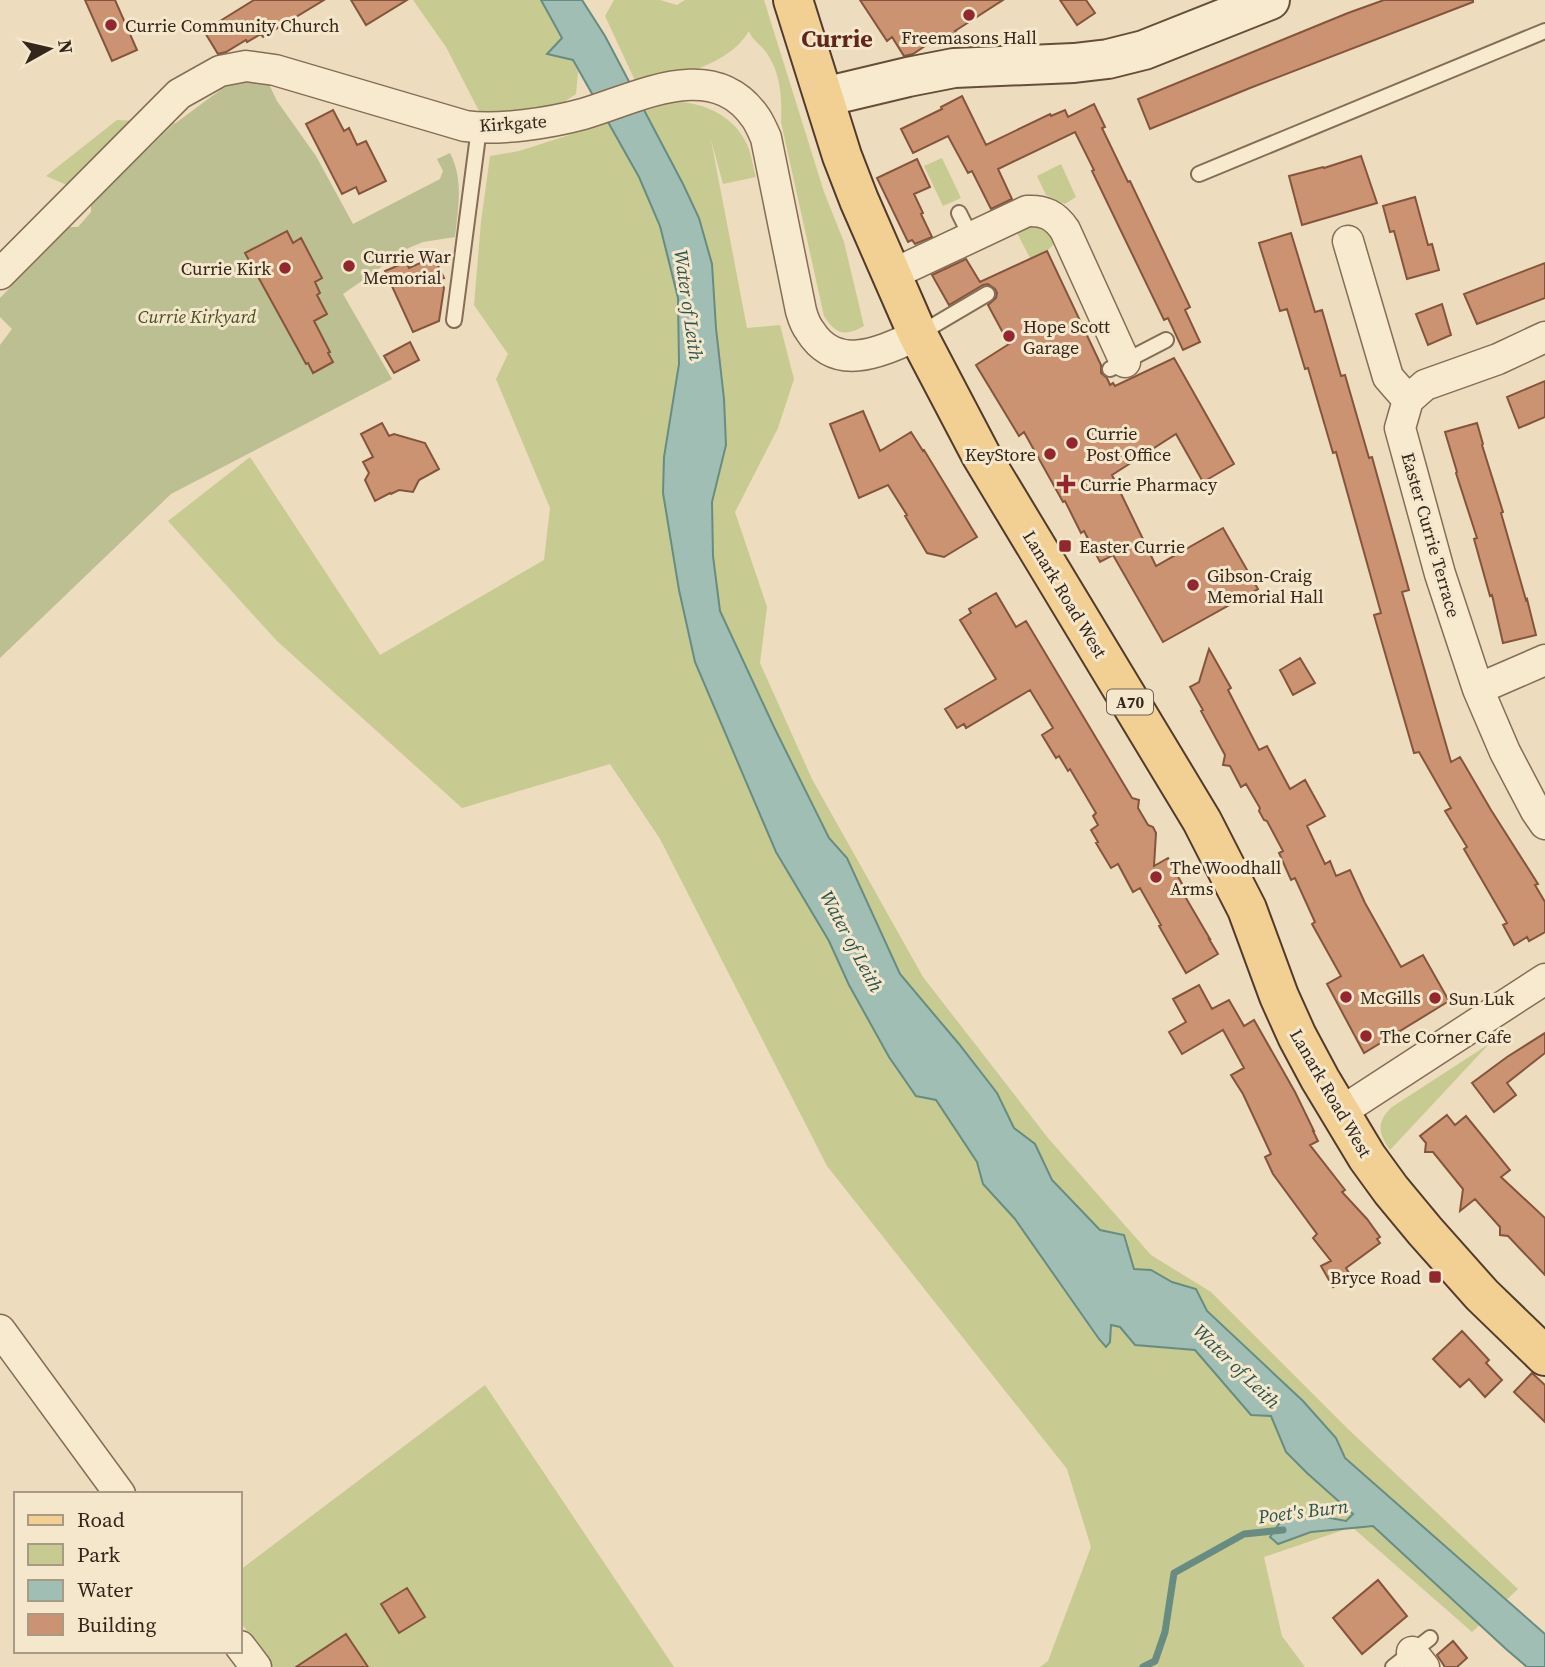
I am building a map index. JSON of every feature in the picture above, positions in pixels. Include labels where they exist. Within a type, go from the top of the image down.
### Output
[{"type":"main road","name":"Lanark Road West","points":[[793,0],[846,167],[918,335],[981,455],[1202,821],[1247,909],[1297,1036],[1339,1113],[1383,1179],[1425,1231],[1494,1308],[1545,1356]]},
{"type":"street","points":[[824,97],[954,68],[1074,64],[1108,59],[1144,50],[1264,1]]},
{"type":"street","name":"Kirkgate","points":[[0,274],[179,94],[220,71],[246,66],[275,70],[479,128],[560,120],[652,90],[696,85],[730,93],[756,118],[766,138],[801,311],[808,330],[821,346],[854,357],[887,349],[918,335]]},
{"type":"street","points":[[891,275],[965,225],[1027,211],[1045,212],[1060,222],[1065,230],[1117,365]]},
{"type":"street","points":[[1348,241],[1388,377],[1408,400],[1425,385],[1498,359],[1545,337]]},
{"type":"street","name":"Easter Currie Terrace","points":[[1408,400],[1399,428],[1440,574],[1478,689],[1505,752],[1545,824]]},
{"type":"street","points":[[1478,689],[1545,660]]},
{"type":"street","points":[[1339,1113],[1545,979]]},
{"type":"street","points":[[0,1330],[119,1492]]},
{"type":"street","points":[[242,1649],[256,1667]]},
{"type":"lane","points":[[1199,174],[1545,31]]},
{"type":"lane","points":[[454,320],[479,128]]},
{"type":"lane","points":[[918,335],[987,294]]},
{"type":"lane","points":[[1117,365],[1166,340]]},
{"type":"green space","points":[[413,0],[541,0],[578,72],[576,94],[558,106],[480,113],[446,47]]},
{"type":"green space","points":[[614,0],[660,0],[677,5],[685,0],[764,0],[824,192],[844,242],[864,326],[851,332],[841,332],[832,327],[824,316],[781,122],[778,77],[766,52],[749,31],[740,43],[715,61],[684,74],[638,87],[605,16]]},
{"type":"green space","name":"Currie Kirkyard","points":[[266,78],[277,101],[316,156],[353,224],[440,179],[443,171],[437,159],[450,153],[459,184],[455,237],[423,242],[399,252],[343,294],[392,379],[171,494],[0,658],[0,345],[12,329],[0,317],[0,298],[69,227],[78,227],[91,212],[91,202],[176,123],[240,79]]},
{"type":"green space","points":[[216,93],[120,208],[46,176],[117,120],[176,123]]},
{"type":"green space","points":[[682,102],[713,111],[731,122],[749,149],[756,177],[723,184],[711,140],[747,328],[780,325],[794,379],[778,428],[735,512],[767,607],[760,663],[812,779],[923,977],[1048,1138],[1151,1255],[1211,1292],[1348,1429],[1518,1589],[1472,1632],[1352,1527],[1264,1557],[1282,1636],[1305,1667],[1040,1667],[1048,1661],[1091,1547],[1067,1469],[827,1166],[660,839],[610,764],[462,808],[277,641],[168,521],[250,457],[380,655],[544,560],[550,508],[496,379],[508,354],[474,305],[490,156],[519,151],[670,103]]},
{"type":"green space","points":[[942,158],[961,198],[943,206],[924,166]]},
{"type":"green space","points":[[1061,164],[1076,197],[1065,204],[1046,195],[1037,176]]},
{"type":"green space","points":[[1027,224],[1051,228],[1055,243],[1047,251],[1030,258],[1015,229]]},
{"type":"green space","points":[[1489,1044],[1390,1150],[1380,1128],[1387,1112]]},
{"type":"green space","points":[[485,1385],[674,1667],[272,1667],[242,1624],[242,1568]]},
{"type":"water","name":"Water of Leith","points":[[541,0],[582,0],[605,36],[699,218],[712,264],[724,399],[726,445],[712,502],[713,556],[720,611],[829,838],[847,858],[900,974],[997,1093],[1014,1128],[1035,1144],[1052,1180],[1100,1230],[1124,1235],[1134,1269],[1151,1270],[1172,1282],[1196,1289],[1207,1311],[1303,1401],[1336,1438],[1345,1458],[1545,1634],[1545,1667],[1527,1667],[1373,1526],[1311,1532],[1278,1544],[1270,1537],[1283,1518],[1325,1517],[1346,1521],[1353,1514],[1286,1452],[1271,1416],[1251,1415],[1195,1350],[1135,1345],[1120,1327],[1111,1325],[1110,1342],[1106,1347],[1015,1219],[983,1184],[977,1162],[936,1100],[916,1096],[889,1057],[849,985],[829,941],[776,852],[695,662],[679,590],[663,493],[664,457],[679,364],[678,298],[660,226],[639,177],[573,60],[547,54],[562,38]]},
{"type":"building","name":"Currie Community Church","points":[[85,0],[115,0],[137,50],[112,61]]},
{"type":"building","points":[[254,0],[324,0],[263,37],[261,34],[218,54],[204,31]]},
{"type":"building","points":[[351,0],[407,0],[366,25]]},
{"type":"building","points":[[860,0],[1003,0],[955,31],[957,34],[939,46],[934,40],[913,54],[904,56],[892,37],[887,41]]},
{"type":"building","points":[[1060,0],[1086,0],[1095,13],[1077,25]]},
{"type":"building","points":[[1384,0],[1473,2],[1150,129],[1138,99]]},
{"type":"building","points":[[962,96],[986,145],[1050,114],[1051,116],[1065,110],[1068,117],[1094,104],[1105,127],[1102,128],[1190,307],[1185,310],[1200,342],[1183,350],[1168,318],[1164,320],[1075,132],[998,169],[1012,199],[991,209],[972,171],[968,173],[948,136],[913,153],[901,129]]},
{"type":"building","points":[[333,110],[344,131],[349,128],[357,145],[366,141],[386,181],[359,194],[356,187],[342,194],[306,124]]},
{"type":"building","points":[[1361,156],[1377,203],[1302,225],[1289,176]]},
{"type":"building","points":[[917,159],[930,187],[914,194],[932,237],[915,244],[912,240],[908,242],[877,178]]},
{"type":"building","points":[[1415,197],[1428,245],[1432,244],[1439,270],[1407,279],[1394,231],[1390,232],[1383,206]]},
{"type":"building","name":"Currie Kirk","points":[[287,231],[293,243],[301,238],[322,278],[315,282],[320,293],[317,295],[327,314],[314,321],[333,362],[313,373],[245,253]]},
{"type":"building","points":[[1291,233],[1315,312],[1322,310],[1341,376],[1345,375],[1369,458],[1372,457],[1409,590],[1402,592],[1451,762],[1460,757],[1538,884],[1535,885],[1545,902],[1545,932],[1529,941],[1527,937],[1514,945],[1503,925],[1507,923],[1445,811],[1451,808],[1419,752],[1414,753],[1374,615],[1381,613],[1336,452],[1333,453],[1287,309],[1280,311],[1259,243]]},
{"type":"building","points":[[1047,251],[1101,365],[1101,373],[1110,385],[1113,383],[1115,386],[1174,358],[1234,464],[1203,482],[1176,434],[1112,475],[1156,566],[1223,528],[1258,589],[1163,642],[1113,555],[1100,562],[1024,432],[1019,436],[976,365],[1009,344],[988,305],[996,298],[995,289],[988,284],[983,285],[949,305],[932,275],[966,259],[980,282]]},
{"type":"building","points":[[434,257],[444,278],[440,279],[444,288],[439,321],[413,332],[385,271],[406,262],[409,268]]},
{"type":"building","points":[[1545,263],[1545,298],[1477,324],[1464,294]]},
{"type":"building","points":[[1442,304],[1451,335],[1428,345],[1416,314]]},
{"type":"building","points":[[410,342],[419,360],[394,373],[384,356]]},
{"type":"building","points":[[1545,381],[1545,417],[1519,428],[1507,397]]},
{"type":"building","points":[[863,411],[880,451],[911,432],[977,537],[944,557],[927,553],[888,485],[859,498],[830,424]]},
{"type":"building","points":[[382,423],[389,436],[394,434],[425,443],[439,469],[419,480],[413,492],[399,490],[375,501],[365,480],[369,473],[363,462],[373,457],[361,434]]},
{"type":"building","points":[[1477,423],[1536,635],[1503,643],[1492,595],[1490,596],[1474,539],[1477,538],[1445,432]]},
{"type":"building","points":[[996,593],[1016,627],[1026,621],[1132,798],[1139,800],[1138,808],[1156,833],[1154,866],[1168,858],[1186,891],[1183,893],[1218,954],[1186,973],[1140,888],[1133,892],[1118,864],[1111,868],[1096,843],[1098,842],[1091,830],[1098,825],[1093,816],[1096,813],[1070,769],[1068,771],[1059,756],[1056,758],[1042,735],[1053,728],[1030,690],[966,728],[964,724],[957,728],[945,709],[996,679],[960,620],[971,613],[969,609]]},
{"type":"building","points":[[1209,649],[1231,688],[1228,690],[1259,750],[1267,746],[1290,789],[1305,780],[1325,816],[1307,826],[1325,864],[1330,861],[1336,876],[1350,870],[1401,967],[1423,955],[1449,1001],[1364,1053],[1327,984],[1341,976],[1312,924],[1315,922],[1295,878],[1291,880],[1279,853],[1283,851],[1246,784],[1241,787],[1230,766],[1223,765],[1225,755],[1190,687],[1199,682]]},
{"type":"building","points":[[1300,658],[1315,683],[1293,695],[1280,670]]},
{"type":"building","points":[[1199,985],[1212,1009],[1229,1000],[1244,1026],[1254,1020],[1314,1131],[1318,1141],[1310,1145],[1345,1190],[1342,1192],[1380,1237],[1377,1239],[1380,1243],[1346,1268],[1351,1276],[1333,1287],[1321,1266],[1331,1261],[1313,1238],[1317,1234],[1273,1174],[1265,1157],[1271,1154],[1243,1094],[1231,1075],[1244,1068],[1223,1030],[1182,1054],[1169,1032],[1186,1022],[1173,999]]},
{"type":"building","points":[[1545,1033],[1545,1053],[1507,1083],[1516,1095],[1494,1112],[1472,1083]]},
{"type":"building","points":[[1447,1115],[1455,1125],[1466,1116],[1510,1170],[1501,1177],[1545,1218],[1545,1275],[1508,1236],[1500,1235],[1500,1227],[1475,1199],[1460,1211],[1463,1189],[1433,1152],[1425,1152],[1426,1143],[1420,1136]]},
{"type":"building","points":[[1462,1331],[1489,1360],[1486,1363],[1502,1380],[1485,1397],[1469,1379],[1460,1387],[1433,1359]]},
{"type":"building","points":[[1532,1373],[1545,1385],[1545,1422],[1514,1392]]},
{"type":"building","points":[[1378,1580],[1407,1616],[1362,1654],[1333,1618]]},
{"type":"building","points":[[407,1588],[425,1617],[399,1633],[381,1604]]},
{"type":"building","points":[[346,1634],[368,1667],[296,1667]]},
{"type":"building","points":[[1453,1641],[1467,1658],[1457,1667],[1445,1667],[1437,1655]]},
{"type":"waterway","name":"Poet's Burn","points":[[1143,1667],[1155,1661],[1165,1632],[1174,1573],[1244,1534],[1283,1530]]},
{"type":"place","name":"Freemasons Hall","points":[[969,15]]},
{"type":"place","name":"Currie Community Church","points":[[111,25]]},
{"type":"place","name":"Currie War Memorial","points":[[349,266]]},
{"type":"place","name":"Currie Kirk","points":[[285,268]]},
{"type":"place","name":"Hope Scott Garage","points":[[1009,336]]},
{"type":"place","name":"Currie Post Office","points":[[1072,443]]},
{"type":"place","name":"KeyStore","points":[[1050,454]]},
{"type":"place","name":"Currie Pharmacy","points":[[1066,484]]},
{"type":"place","name":"Easter Currie","points":[[1065,546]]},
{"type":"place","name":"Gibson-Craig Memorial Hall","points":[[1193,585]]},
{"type":"place","name":"The Woodhall Arms","points":[[1156,877]]},
{"type":"place","name":"McGills","points":[[1346,997]]},
{"type":"place","name":"Sun Luk","points":[[1435,998]]},
{"type":"place","name":"The Corner Cafe","points":[[1366,1036]]},
{"type":"place","name":"Bryce Road","points":[[1435,1277]]},
{"type":"district","name":"Currie","points":[[837,38]]}]
